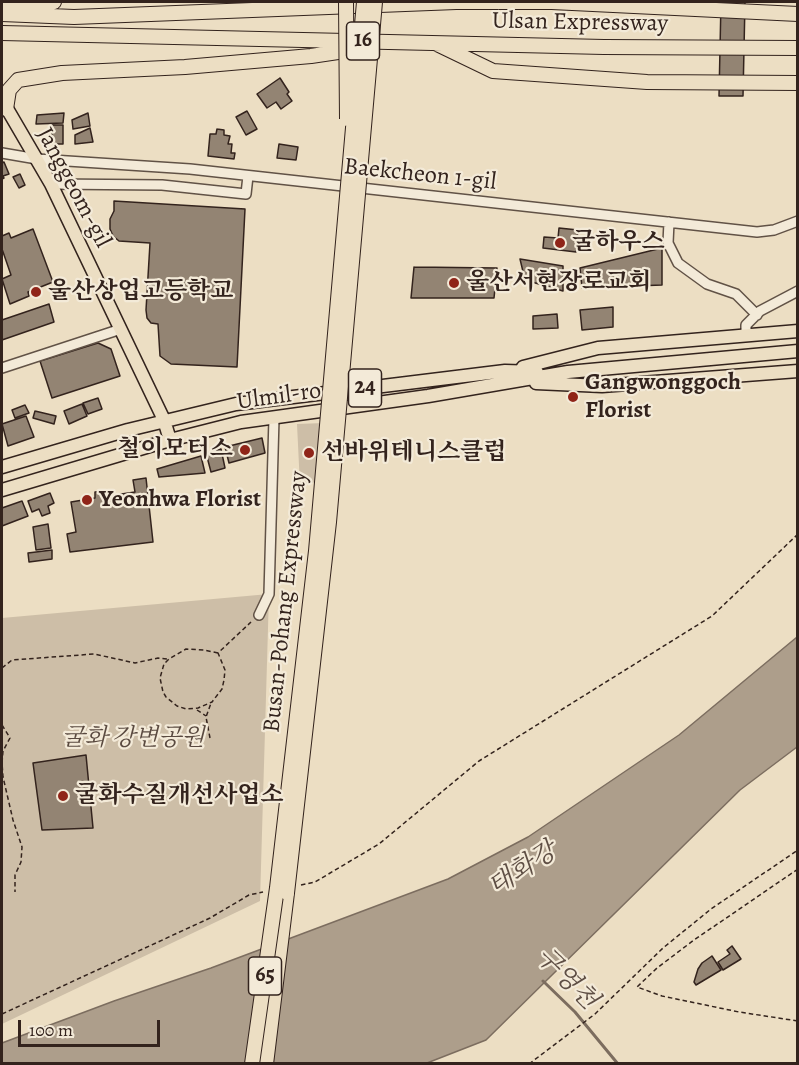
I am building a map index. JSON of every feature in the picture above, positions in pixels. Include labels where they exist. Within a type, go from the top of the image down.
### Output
[{"type":"highway","points":[[2,5],[37,5],[54,2]]},
{"type":"highway","points":[[346,2],[348,205]]},
{"type":"highway","name":"Busan-Pohang Expressway","points":[[252,1064],[277,888],[316,551],[364,2]]},
{"type":"highway","name":"Busan-Pohang Expressway","points":[[266,1064],[301,785],[329,522],[375,2]]},
{"type":"highway","name":"Ulsan Expressway","points":[[2,14],[74,17],[455,2],[555,2],[798,14]]},
{"type":"highway","name":"Ulsan Expressway","points":[[2,33],[604,47],[798,48]]},
{"type":"highway","points":[[3,104],[9,90],[18,80],[62,73],[185,67],[311,56],[405,42]]},
{"type":"highway","points":[[432,42],[493,71],[647,82],[798,83]]},
{"type":"main road","name":"Janggeom-gil","points":[[3,104],[51,184],[164,420],[170,440]]},
{"type":"main road","points":[[506,377],[598,348],[798,331]]},
{"type":"main road","name":"Ulmil-ro","points":[[2,467],[164,420],[265,400],[798,351]]},
{"type":"main road","points":[[506,377],[602,386],[798,371]]},
{"type":"main road","name":"Ulmil-ro","points":[[2,490],[170,440],[241,422],[428,396],[506,377]]},
{"type":"street","name":"Baekcheon 1-gil","points":[[2,153],[37,159],[248,176],[757,232],[774,230],[798,221]]},
{"type":"street","points":[[51,184],[162,186],[246,194],[248,176]]},
{"type":"street","points":[[669,222],[668,243],[678,263],[707,284],[736,294],[757,315]]},
{"type":"street","points":[[746,335],[746,324],[798,291]]},
{"type":"street","points":[[2,368],[121,329]]},
{"type":"street","points":[[259,615],[269,594],[274,418]]},
{"type":"path","points":[[293,886],[315,882],[380,844],[479,761],[712,616],[798,534]]},
{"type":"path","points":[[218,654],[259,615]]},
{"type":"path","points":[[212,702],[195,709],[177,706],[163,692],[161,672],[169,659],[186,649],[218,654]]},
{"type":"path","points":[[2,668],[12,660],[94,654],[135,663],[158,658],[169,659]]},
{"type":"path","points":[[210,738],[207,717],[212,702],[222,689],[225,670],[218,654]]},
{"type":"path","points":[[195,709],[207,717]]},
{"type":"path","points":[[2,725],[10,738],[3,751],[3,777],[22,847],[21,862],[15,875],[15,892]]},
{"type":"path","points":[[529,1064],[595,1014],[663,948],[711,909],[798,850]]},
{"type":"path","points":[[798,869],[694,940],[657,968],[637,987],[662,996],[739,1012],[798,1021]]},
{"type":"path","points":[[2,1014],[210,918],[249,895],[271,891]]},
{"type":"green space","name":"선바위테니스클럽","points":[[324,423],[316,482],[300,486],[297,424]]},
{"type":"green space","name":"굴화 강변공원","points":[[269,594],[260,901],[2,1024],[2,618]]},
{"type":"water","name":"태화강","points":[[797,637],[797,747],[740,790],[486,1040],[427,1063],[2,1064],[2,1043],[448,879],[528,837],[679,735]]},
{"type":"building","points":[[721,2],[745,2],[743,96],[719,96]]},
{"type":"building","points":[[280,78],[292,101],[281,109],[276,102],[267,108],[257,94]]},
{"type":"building","points":[[247,111],[257,129],[246,135],[236,117]]},
{"type":"building","points":[[64,113],[63,123],[36,124],[37,115]]},
{"type":"building","points":[[88,113],[90,126],[73,129],[72,120]]},
{"type":"building","points":[[52,125],[63,125],[63,144],[49,144],[48,137],[52,137]]},
{"type":"building","points":[[90,128],[93,142],[75,144],[75,135]]},
{"type":"building","points":[[217,129],[224,130],[224,135],[230,136],[228,144],[232,144],[231,153],[235,153],[234,159],[208,156],[210,134],[216,134]]},
{"type":"building","points":[[279,144],[298,147],[296,160],[277,158]]},
{"type":"building","points":[[4,162],[9,174],[3,176],[2,179],[2,163]]},
{"type":"building","points":[[20,174],[25,185],[19,188],[13,177]]},
{"type":"building","points":[[114,201],[245,209],[237,367],[171,364],[160,356],[158,324],[151,323],[147,318],[146,310],[150,243],[119,241],[113,236],[110,219],[114,211]]},
{"type":"building","name":"굴하우스","points":[[559,228],[578,230],[576,252],[543,248],[544,237],[558,238]]},
{"type":"building","points":[[33,229],[53,282],[28,292],[29,296],[10,304],[2,279],[11,275],[2,249],[2,236],[9,233],[11,238]]},
{"type":"building","points":[[662,248],[662,285],[582,288],[580,268]]},
{"type":"building","points":[[520,259],[563,266],[563,291],[525,280]]},
{"type":"building","name":"울산서현장로교회","points":[[414,267],[497,268],[494,298],[411,298]]},
{"type":"building","points":[[49,304],[54,322],[2,340],[2,320]]},
{"type":"building","points":[[613,307],[613,327],[582,330],[580,310]]},
{"type":"building","points":[[557,314],[558,328],[533,329],[533,316]]},
{"type":"building","points":[[98,343],[111,349],[120,376],[52,398],[40,361]]},
{"type":"building","points":[[98,398],[102,409],[88,414],[83,403]]},
{"type":"building","points":[[82,404],[87,416],[69,424],[64,411]]},
{"type":"building","points":[[25,405],[29,413],[15,418],[12,410]]},
{"type":"building","points":[[35,411],[56,416],[54,424],[33,418]]},
{"type":"building","points":[[26,416],[34,437],[8,446],[2,424]]},
{"type":"building","name":"철이모터스","points":[[262,438],[265,453],[229,463],[225,447]]},
{"type":"building","points":[[221,449],[225,468],[211,472],[206,453]]},
{"type":"building","points":[[201,456],[205,473],[159,477],[157,469]]},
{"type":"building","points":[[146,478],[153,542],[70,552],[67,534],[76,532],[71,502],[95,498],[95,492],[107,491],[108,496],[135,492],[133,480]]},
{"type":"building","points":[[50,493],[54,503],[48,506],[50,513],[42,516],[39,509],[32,512],[28,501]]},
{"type":"building","points":[[22,501],[28,516],[2,526],[2,508]]},
{"type":"building","points":[[48,524],[51,548],[36,550],[33,527]]},
{"type":"building","points":[[52,550],[52,559],[29,562],[28,553]]},
{"type":"building","name":"굴화수질개선사업소","points":[[86,755],[93,828],[42,830],[33,763]]},
{"type":"building","points":[[732,946],[741,959],[723,970],[718,962],[730,954],[727,950]]},
{"type":"building","points":[[712,956],[721,970],[696,985],[694,982],[698,969]]},
{"type":"waterway","name":"구영천","points":[[543,981],[575,1012],[618,1064]]},
{"type":"place","name":"굴하우스","points":[[560,243]]},
{"type":"place","name":"울산서현장로교회","points":[[454,283]]},
{"type":"place","name":"울산상업고등학교","points":[[36,292]]},
{"type":"place","name":"Gangwonggoch Florist","points":[[573,397]]},
{"type":"place","name":"철이모터스","points":[[245,450]]},
{"type":"place","name":"선바위테니스클럽","points":[[309,453]]},
{"type":"place","name":"Yeonhwa Florist","points":[[87,500]]},
{"type":"place","name":"굴화수질개선사업소","points":[[63,796]]}]
